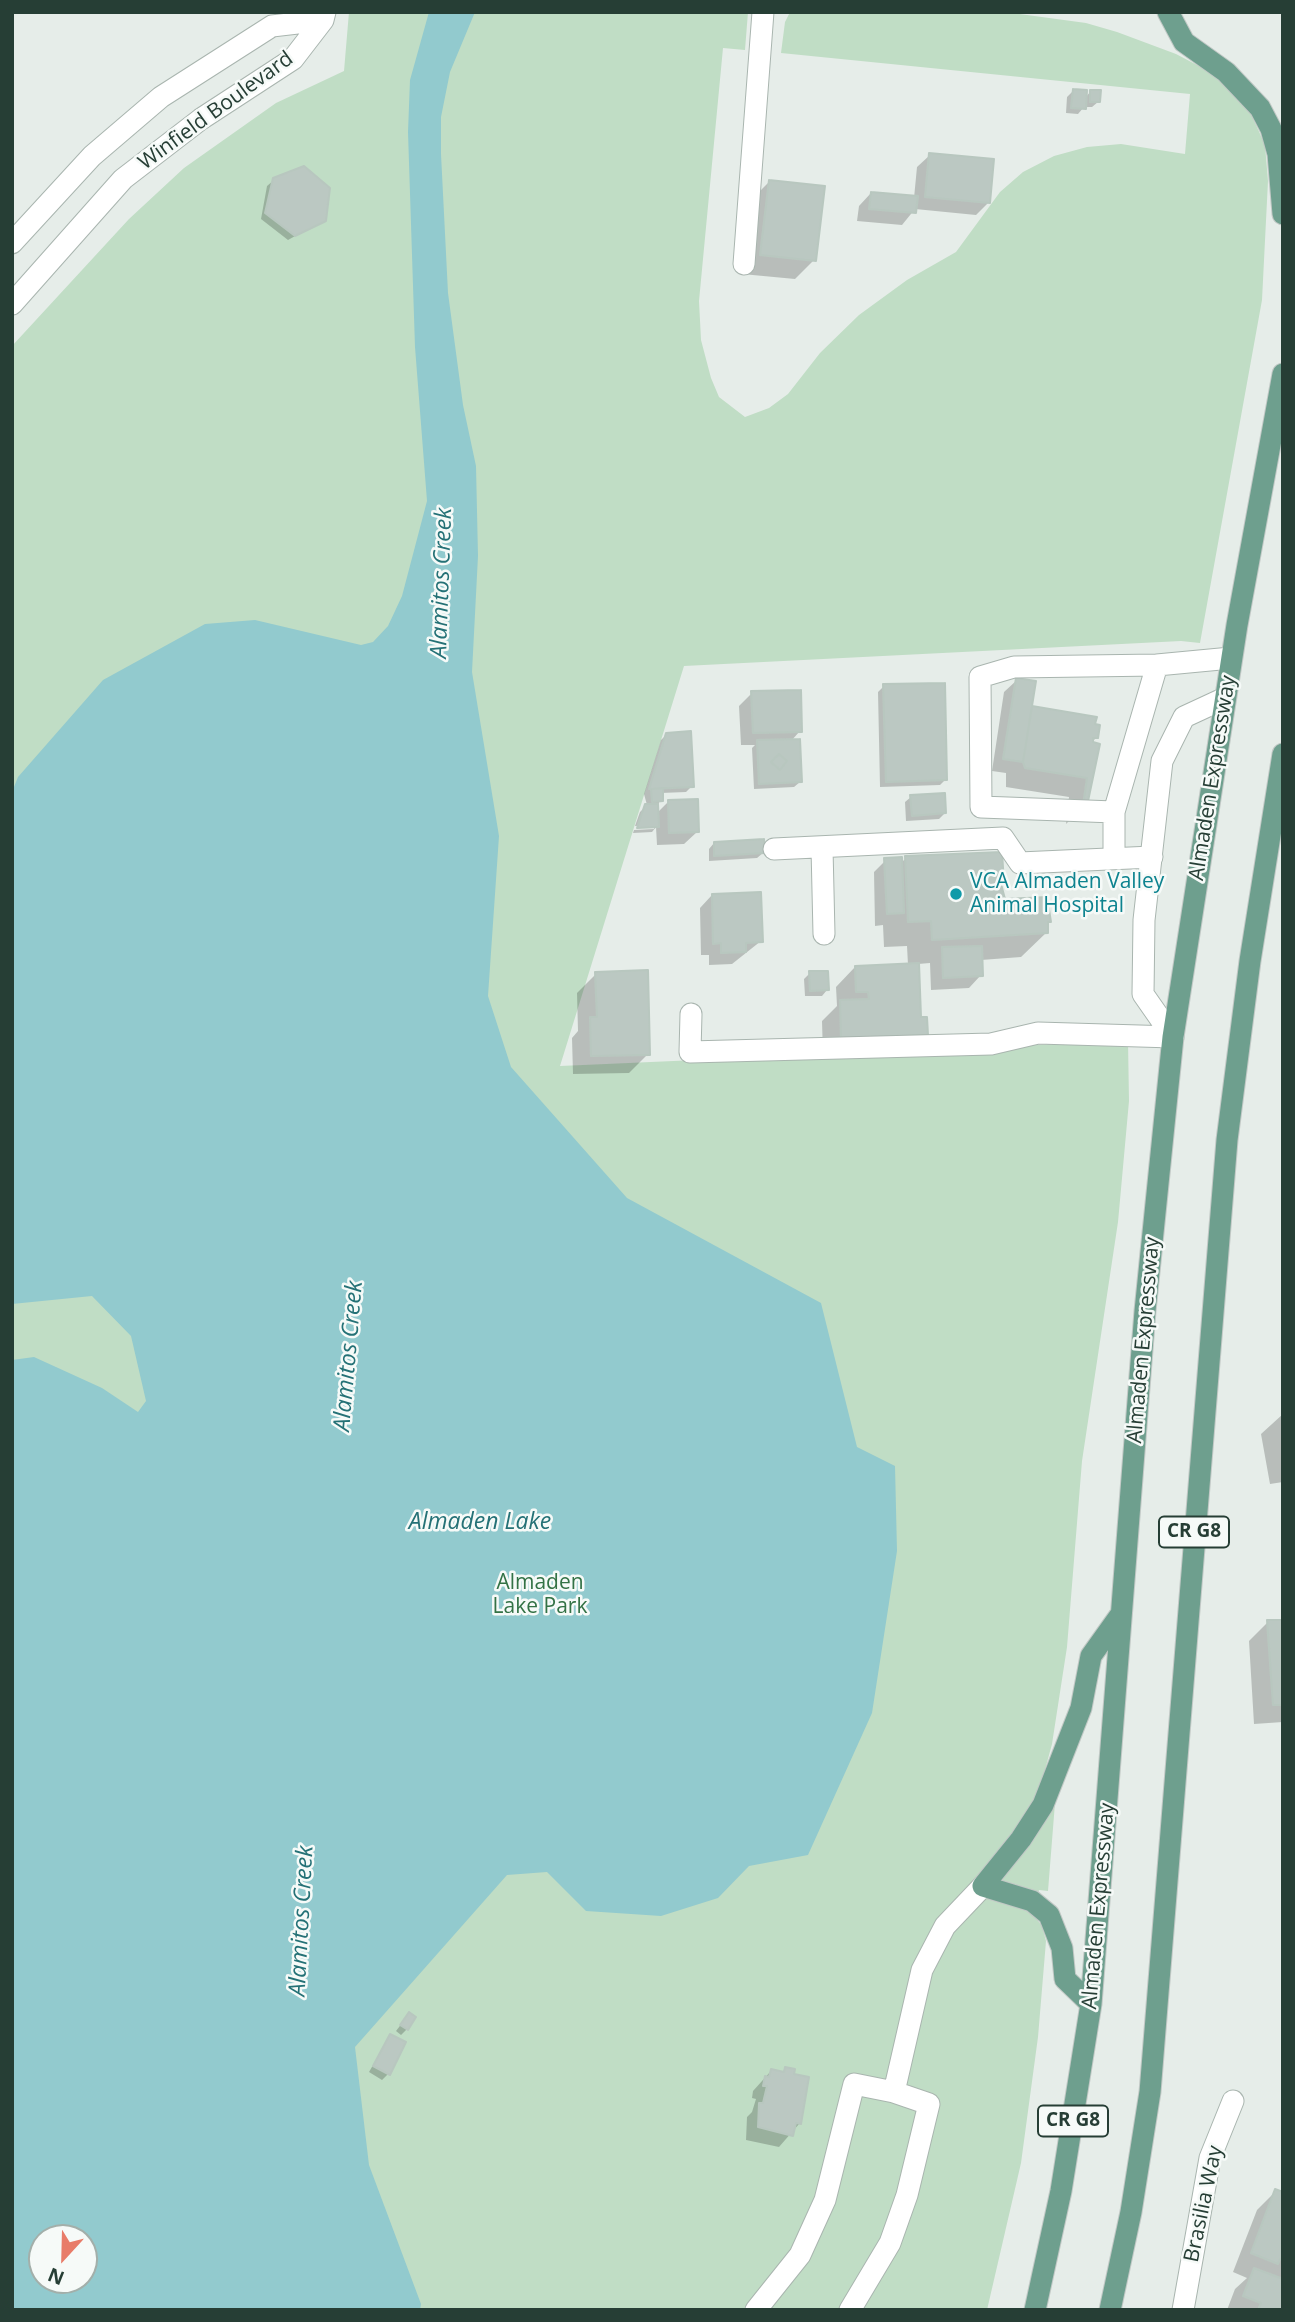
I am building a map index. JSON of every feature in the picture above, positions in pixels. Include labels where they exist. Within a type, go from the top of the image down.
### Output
[{"type":"main road","points":[[1168,12],[1184,42],[1226,72],[1260,108],[1271,129],[1278,154],[1283,214]]},
{"type":"main road","name":"Almaden Expressway","points":[[1035,2310],[1061,2190],[1091,2004],[1145,1311],[1173,1037],[1231,658],[1283,374]]},
{"type":"main road","name":"CR G8","points":[[1110,2310],[1131,2212],[1150,2092],[1227,1140],[1250,961],[1283,754]]},
{"type":"main road","points":[[1091,2004],[1065,1979],[1062,1948],[1049,1915],[1032,1901],[983,1886],[1021,1839],[1043,1805],[1081,1708],[1091,1656],[1122,1612]]},
{"type":"street","points":[[744,264],[763,12]]},
{"type":"street","name":"Winfield Boulevard","points":[[12,243],[92,156],[161,97],[272,26],[324,16]]},
{"type":"street","name":"Winfield Boulevard","points":[[12,304],[123,179],[201,119],[293,59],[324,16]]},
{"type":"street","points":[[1158,797],[1116,803],[981,807],[980,677],[1014,667],[1157,664],[1231,658]]},
{"type":"street","points":[[1115,858],[1116,803],[1157,664]]},
{"type":"street","points":[[1173,1037],[1143,995],[1144,920],[1162,761],[1184,717],[1225,698]]},
{"type":"street","points":[[774,849],[1003,838],[1020,863],[1152,857]]},
{"type":"street","points":[[822,848],[824,934]]},
{"type":"street","points":[[691,1014],[690,1052],[991,1044],[1038,1034],[1173,1037]]},
{"type":"street","points":[[894,2092],[922,1970],[945,1926],[983,1886]]},
{"type":"street","points":[[755,2310],[800,2255],[825,2200],[855,2084],[894,2092],[929,2104],[907,2195],[890,2243],[850,2310]]},
{"type":"street","name":"Brasilia Way","points":[[1183,2310],[1210,2158],[1233,2101]]},
{"type":"green space","name":"Almaden Lake Park","points":[[349,12],[748,12],[745,50],[723,48],[699,301],[701,340],[711,378],[719,397],[745,417],[769,408],[788,394],[820,353],[859,315],[907,280],[956,252],[1000,192],[1023,172],[1054,156],[1087,147],[1121,144],[1185,154],[1190,94],[781,53],[785,22],[790,12],[1005,12],[1086,23],[1176,54],[1218,76],[1247,105],[1265,145],[1268,181],[1262,300],[1200,643],[1181,641],[684,666],[560,1066],[1128,1041],[1129,1101],[1118,1222],[1082,1461],[1067,1647],[1052,1744],[1042,1781],[1055,1803],[1048,1891],[1039,1890],[1033,1914],[1042,1926],[1046,1941],[1038,2037],[1021,2163],[987,2310],[12,2310],[12,346],[129,219],[184,168],[276,103],[344,71]]},
{"type":"water","name":"Almaden Lake","points":[[429,12],[475,12],[450,72],[441,117],[441,154],[448,293],[463,405],[476,466],[478,556],[472,672],[499,836],[488,996],[511,1067],[627,1198],[821,1303],[857,1447],[895,1466],[897,1551],[872,1713],[808,1855],[749,1866],[718,1898],[661,1916],[586,1911],[547,1872],[507,1875],[355,2047],[369,2165],[421,2304],[420,2310],[12,2310],[12,1360],[34,1357],[102,1388],[138,1412],[146,1401],[131,1336],[92,1296],[12,1304],[12,792],[18,777],[103,680],[205,624],[255,620],[361,645],[373,642],[388,626],[402,596],[427,501],[415,347],[408,132],[410,80]]},
{"type":"building","points":[[1073,89],[1087,90],[1086,109],[1071,108]]},
{"type":"building","points":[[1090,90],[1101,90],[1100,102],[1090,102]]},
{"type":"building","points":[[929,153],[994,159],[990,203],[925,197]]},
{"type":"building","points":[[304,166],[330,188],[326,221],[295,236],[265,213],[273,178]]},
{"type":"building","points":[[769,180],[825,186],[816,261],[760,255]]},
{"type":"building","points":[[871,192],[918,196],[916,213],[869,209]]},
{"type":"building","points":[[1016,678],[1036,681],[1023,762],[1003,759]]},
{"type":"building","points":[[945,683],[947,780],[886,782],[883,684]]},
{"type":"building","points":[[801,690],[802,732],[753,733],[751,691]]},
{"type":"building","points":[[1032,706],[1097,717],[1095,724],[1100,725],[1098,738],[1093,738],[1093,742],[1100,744],[1087,806],[1083,806],[1087,778],[1025,768],[1023,762]]},
{"type":"building","points":[[691,731],[694,787],[649,789],[666,733]]},
{"type":"building","points":[[800,739],[802,782],[759,784],[757,740]],"holes":[[[779,754],[787,761],[780,770],[771,762]]]},
{"type":"building","points":[[779,754],[787,761],[780,770],[771,762]]},
{"type":"building","points":[[663,788],[663,801],[652,802],[651,789]]},
{"type":"building","points":[[945,793],[946,813],[912,816],[910,795]]},
{"type":"building","points":[[698,799],[699,832],[669,833],[668,800]]},
{"type":"building","points":[[645,804],[658,804],[659,827],[637,828]]},
{"type":"building","points":[[764,839],[765,853],[714,856],[714,842]]},
{"type":"building","name":"VCA Almaden Valley Animal Hospital","points":[[1002,852],[1004,883],[1001,884],[1005,899],[1047,897],[1051,922],[1048,922],[1048,933],[932,940],[931,921],[908,922],[905,856]]},
{"type":"building","points":[[902,857],[904,913],[887,914],[884,858]]},
{"type":"building","points":[[761,892],[763,942],[746,943],[746,952],[721,953],[721,943],[713,944],[712,894]]},
{"type":"building","points":[[982,946],[983,976],[943,978],[942,947]]},
{"type":"building","points":[[919,963],[921,1017],[927,1017],[928,1035],[841,1038],[840,1000],[869,999],[868,992],[856,992],[855,966]]},
{"type":"building","points":[[648,970],[650,1055],[591,1056],[590,1017],[597,1017],[595,972]]},
{"type":"building","points":[[809,971],[828,971],[829,990],[810,991]]},
{"type":"building","points":[[1267,1620],[1283,1620],[1283,1705],[1273,1705]]},
{"type":"building","points":[[409,2012],[416,2017],[408,2030],[400,2025]]},
{"type":"building","points":[[390,2034],[406,2042],[390,2075],[373,2066]]},
{"type":"building","points":[[785,2067],[795,2069],[794,2074],[809,2077],[801,2124],[796,2123],[793,2136],[758,2127],[759,2103],[763,2103],[767,2086],[763,2086],[765,2076],[769,2077],[771,2069],[784,2072]]},
{"type":"building","points":[[1275,2189],[1283,2192],[1283,2260],[1280,2259],[1278,2264],[1251,2253]]},
{"type":"building","points":[[1254,2268],[1283,2279],[1283,2310],[1258,2310],[1261,2303],[1243,2296]]},
{"type":"place","name":"VCA Almaden Valley Animal Hospital","points":[[956,894]]},
{"type":"water label","name":"Alamitos Creek","points":[[442,583]]},
{"type":"water label","name":"Alamitos Creek","points":[[349,1356]]},
{"type":"water label","name":"Alamitos Creek","points":[[302,1921]]}]
